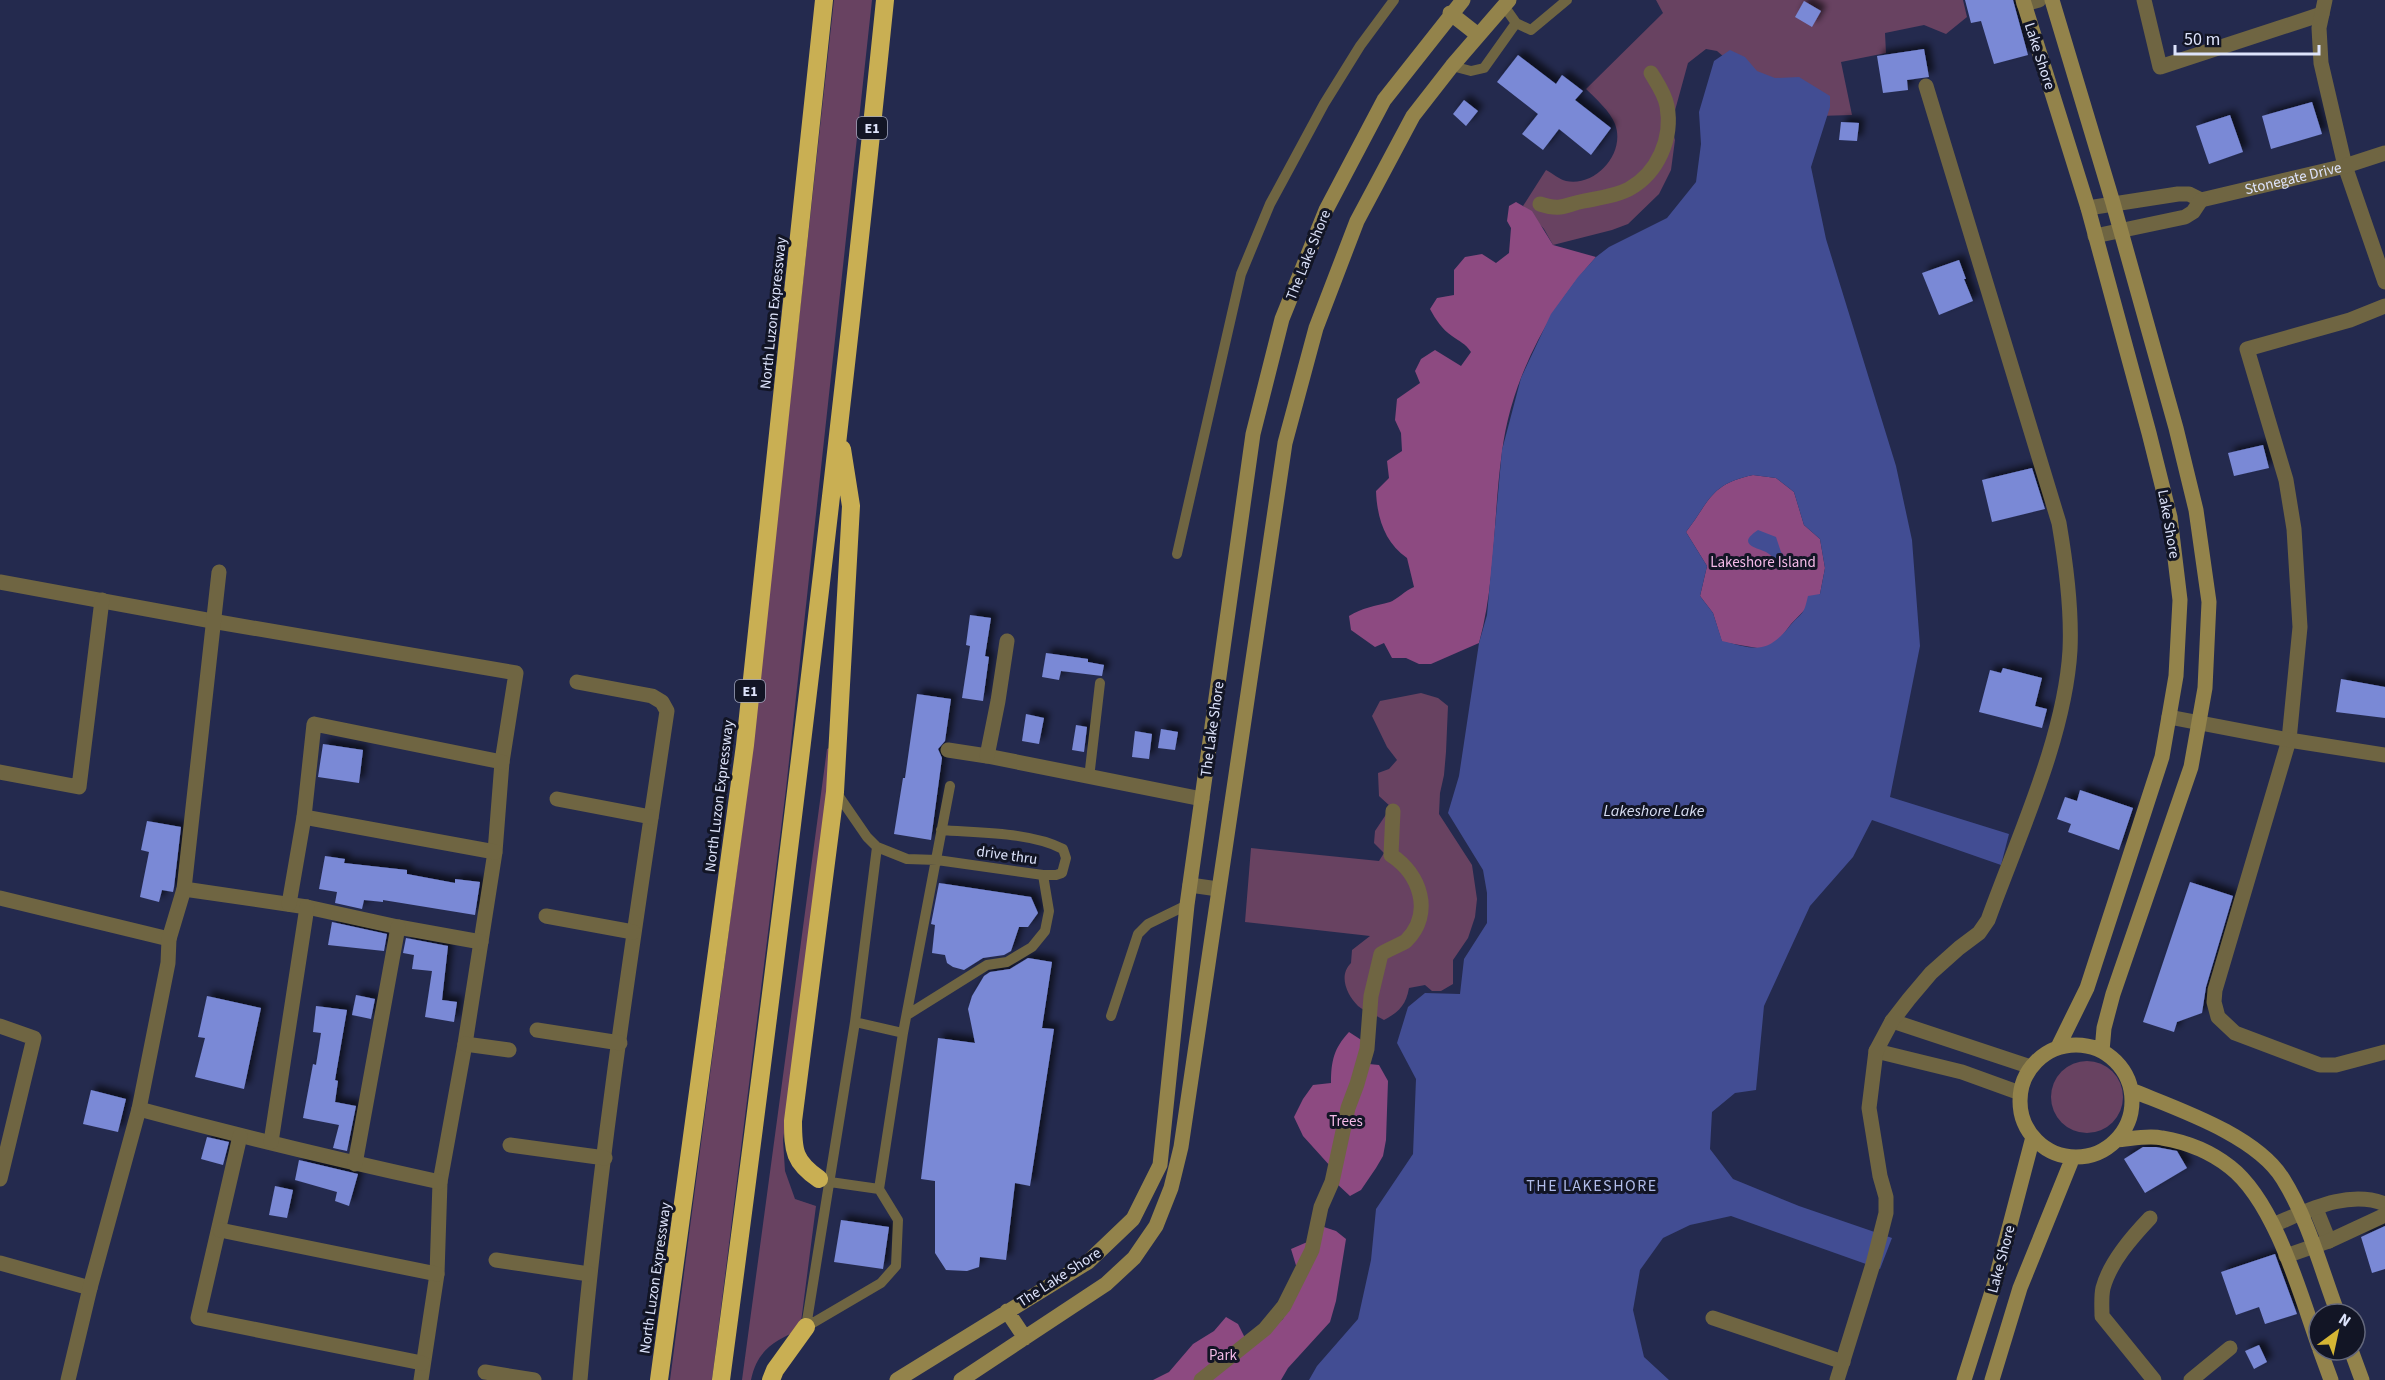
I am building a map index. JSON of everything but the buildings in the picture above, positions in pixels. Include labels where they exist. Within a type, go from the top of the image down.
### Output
[{"type":"highway","name":"North Luzon Expressway","points":[[659,1380],[745,745],[824,0]]},
{"type":"highway","name":"E1","points":[[721,1380],[801,765],[838,424],[859,257],[885,0]]},
{"type":"highway","points":[[824,1181],[804,1168],[795,1154],[793,1121],[836,792],[851,506],[838,424]]},
{"type":"highway","points":[[771,1380],[775,1370],[806,1327]]},
{"type":"street","name":"The Lake Shore","points":[[897,1380],[1088,1262],[1133,1219],[1160,1165],[1187,905],[1253,434],[1282,319],[1326,210],[1384,100],[1450,13],[1463,0]]},
{"type":"street","name":"Lake Shore","points":[[2052,0],[2113,203],[2128,229],[2196,510],[2210,602],[2205,688],[2191,767],[2112,994],[2104,1028],[2102,1051]]},
{"type":"street","points":[[2144,0],[2160,67],[2323,7]]},
{"type":"street","name":"Lake Shore","points":[[2029,1],[2096,236],[2170,517],[2180,600],[2176,676],[2162,756],[2087,988],[2058,1047]]},
{"type":"street","name":"The Lake Shore","points":[[961,1380],[1106,1284],[1134,1258],[1156,1226],[1171,1188],[1181,1147],[1284,443],[1316,328],[1357,221],[1413,116],[1452,66],[1507,3]]},
{"type":"street","points":[[2323,7],[2319,28],[2321,63],[2345,166],[2385,282]]},
{"type":"street","points":[[1450,13],[1478,35]]},
{"type":"street","points":[[1540,204],[1562,208],[1572,203],[1615,195],[1642,180],[1653,168],[1665,143],[1668,118],[1667,104],[1651,73]]},
{"type":"street","points":[[1837,1380],[1873,1264],[1886,1213],[1886,1197],[1880,1176],[1869,1108],[1876,1051],[1892,1021],[1931,973],[1979,933],[1988,920],[2048,757],[2064,694],[2070,649],[2067,569],[2059,523],[1926,86]]},
{"type":"street","name":"Stonegate Drive","points":[[2088,208],[2178,194],[2189,194],[2201,200],[2345,166],[2385,153]]},
{"type":"street","points":[[2128,229],[2130,200]]},
{"type":"street","name":"Stonegate Drive","points":[[2096,236],[2184,217],[2193,212],[2201,200]]},
{"type":"street","points":[[2385,306],[2350,320],[2247,348],[2286,480],[2294,529],[2300,627],[2289,740],[2215,990],[2214,1002],[2218,1017],[2235,1033],[2320,1065],[2336,1065],[2385,1052]]},
{"type":"street","points":[[68,1380],[90,1288],[139,1109],[168,963],[170,939],[184,889],[219,572]]},
{"type":"street","points":[[0,582],[516,673],[502,762],[495,852],[465,1044],[440,1182],[437,1274],[421,1380]]},
{"type":"street","points":[[0,772],[79,787],[102,600]]},
{"type":"street","points":[[987,756],[1007,641]]},
{"type":"street","points":[[577,682],[652,696],[662,702],[667,711],[633,932],[589,1274],[580,1380]]},
{"type":"street","points":[[2169,717],[2289,740],[2385,755]]},
{"type":"street","points":[[289,904],[303,817],[314,724],[502,762]]},
{"type":"street","points":[[948,750],[1202,799]]},
{"type":"street","points":[[557,799],[651,817]]},
{"type":"street","points":[[1201,1380],[1265,1329],[1284,1306],[1312,1250],[1321,1207],[1332,1182],[1348,1108],[1358,1084],[1367,1049],[1371,996],[1381,954],[1394,945],[1404,943],[1414,930],[1422,904],[1420,888],[1413,876],[1402,862],[1391,855],[1393,811]]},
{"type":"street","points":[[303,817],[495,852]]},
{"type":"street","points":[[1190,885],[1218,889]]},
{"type":"street","points":[[184,889],[307,907],[481,942]]},
{"type":"street","points":[[0,898],[170,939]]},
{"type":"street","points":[[271,1142],[307,907]]},
{"type":"street","points":[[546,916],[633,932]]},
{"type":"street","points":[[355,1164],[398,927]]},
{"type":"street","points":[[1892,1021],[2031,1067]]},
{"type":"street","points":[[0,1026],[34,1038],[0,1179]]},
{"type":"street","points":[[537,1030],[620,1043]]},
{"type":"street","points":[[465,1044],[509,1050]]},
{"type":"street","points":[[2086,1046],[2102,1051],[2126,1074],[2131,1090],[2132,1108],[2127,1126],[2104,1150],[2089,1156],[2073,1157],[2050,1151],[2032,1137],[2022,1116],[2020,1093],[2031,1067],[2043,1055],[2058,1047],[2086,1046]]},
{"type":"street","points":[[1876,1051],[1962,1072],[2020,1093]]},
{"type":"street","points":[[1987,1082],[1993,1056]]},
{"type":"street","points":[[2131,1090],[2230,1133],[2263,1157],[2282,1177],[2301,1214],[2334,1302]]},
{"type":"street","points":[[139,1109],[240,1137],[271,1142],[355,1164],[440,1182]]},
{"type":"street","points":[[240,1137],[198,1318],[422,1363]]},
{"type":"street","name":"Lake Shore","points":[[1964,1380],[1995,1282],[2032,1137]]},
{"type":"street","points":[[2116,1140],[2161,1137],[2203,1150],[2229,1167],[2245,1182],[2273,1225],[2307,1313]]},
{"type":"street","points":[[510,1145],[605,1158]]},
{"type":"street","name":"Lake Shore","points":[[1992,1380],[2020,1288],[2073,1157]]},
{"type":"street","points":[[2273,1225],[2340,1199],[2377,1201],[2385,1204]]},
{"type":"street","points":[[2316,1209],[2329,1241]]},
{"type":"street","points":[[2286,1256],[2329,1241],[2385,1215]]},
{"type":"street","points":[[2150,1218],[2110,1268],[2102,1290],[2102,1316],[2154,1380]]},
{"type":"street","points":[[220,1230],[437,1274]]},
{"type":"street","points":[[496,1260],[589,1274]]},
{"type":"street","points":[[0,1263],[90,1288]]},
{"type":"street","points":[[1007,1311],[1025,1338]]},
{"type":"street","points":[[1713,1318],[1843,1362]]},
{"type":"street","points":[[2191,1380],[2230,1348]]},
{"type":"street","points":[[2325,1362],[2331,1380]]},
{"type":"street","points":[[2355,1362],[2362,1380]]},
{"type":"street","points":[[484,1372],[534,1380]]},
{"type":"lane","points":[[1176,554],[1242,274],[1270,204],[1324,104],[1360,46],[1394,0]]},
{"type":"lane","points":[[1507,3],[1516,23],[1527,30],[1533,29],[1567,0]]},
{"type":"lane","points":[[1452,66],[1471,71],[1484,68],[1516,23]]},
{"type":"lane","points":[[1089,778],[1100,683]]},
{"type":"lane","points":[[806,1327],[881,1283],[896,1266],[898,1220],[879,1189],[903,1033],[950,786]]},
{"type":"lane","points":[[806,1327],[824,1181],[855,1022],[877,847],[867,837],[836,792]]},
{"type":"lane","name":"drive thru","points":[[877,847],[907,859],[937,860],[1043,875],[1062,873],[1066,858],[1063,849],[1053,843],[1036,839],[941,830]]},
{"type":"lane","points":[[907,1015],[987,965],[1007,962],[1032,947],[1045,931],[1048,911],[1043,875]]},
{"type":"lane","points":[[1111,1016],[1138,934],[1148,924],[1187,905]]},
{"type":"lane","points":[[855,1022],[903,1033]]},
{"type":"lane","points":[[824,1181],[879,1189]]},
{"type":"shaded area","points":[[834,0],[872,0],[786,789],[712,1380],[670,1380],[747,792]]},
{"type":"shaded area","points":[[1656,0],[1963,0],[1967,17],[1946,34],[1924,25],[1885,33],[1886,53],[1841,62],[1852,115],[1818,116],[1737,68],[1717,51],[1706,49],[1688,63],[1671,125],[1675,140],[1671,170],[1659,194],[1628,224],[1553,245],[1544,229],[1523,206],[1546,170],[1564,180],[1577,181],[1588,179],[1606,166],[1616,146],[1615,124],[1606,110],[1586,89],[1663,13]]},
{"type":"shaded area","points":[[1421,693],[1438,698],[1448,706],[1446,752],[1439,814],[1472,865],[1477,899],[1475,917],[1468,938],[1453,960],[1453,984],[1441,991],[1432,991],[1425,985],[1409,988],[1401,1007],[1384,1020],[1358,1006],[1350,996],[1345,979],[1347,968],[1351,963],[1352,950],[1370,936],[1245,922],[1251,848],[1379,861],[1384,853],[1374,843],[1375,831],[1391,807],[1379,796],[1378,773],[1389,769],[1397,760],[1387,747],[1372,716],[1380,701]]},
{"type":"shaded area","points":[[831,747],[834,750],[804,995],[783,1140],[785,1171],[795,1199],[816,1206],[800,1330],[768,1348],[758,1361],[751,1380],[742,1380],[827,749]]},
{"type":"shaded area","points":[[2094,1061],[2113,1071],[2121,1083],[2123,1097],[2121,1111],[2113,1123],[2101,1131],[2080,1133],[2061,1123],[2053,1111],[2051,1090],[2061,1071],[2073,1063]]},
{"type":"green space","points":[[1516,202],[1532,211],[1553,245],[1596,257],[1562,300],[1534,347],[1514,399],[1502,452],[1491,572],[1479,643],[1431,664],[1419,664],[1406,658],[1392,658],[1384,643],[1375,647],[1351,630],[1349,616],[1390,602],[1414,587],[1407,558],[1393,545],[1380,520],[1376,491],[1389,478],[1387,461],[1402,451],[1401,433],[1395,420],[1397,399],[1420,383],[1415,371],[1421,359],[1435,350],[1461,366],[1471,352],[1442,327],[1430,309],[1437,298],[1454,295],[1454,270],[1465,257],[1482,254],[1496,263],[1509,253],[1511,228],[1507,221],[1509,206]]},
{"type":"green space","name":"Lakeshore Island","points":[[1753,475],[1776,478],[1794,492],[1804,525],[1820,539],[1825,568],[1820,594],[1779,640],[1763,649],[1722,642],[1713,613],[1700,596],[1707,566],[1686,532],[1712,495],[1719,489],[1728,483]]},
{"type":"green space","name":"Trees","points":[[1349,1032],[1366,1043],[1369,1064],[1379,1065],[1388,1081],[1386,1140],[1383,1156],[1361,1190],[1350,1196],[1336,1183],[1331,1167],[1303,1136],[1294,1117],[1313,1085],[1331,1083],[1334,1055]]},
{"type":"green space","name":"Park","points":[[1321,1226],[1336,1231],[1346,1239],[1336,1301],[1330,1322],[1288,1368],[1281,1380],[1153,1380],[1169,1372],[1193,1344],[1214,1331],[1226,1317],[1238,1324],[1248,1344],[1283,1319],[1298,1272],[1291,1249],[1312,1240]]},
{"type":"water","name":"Lakeshore Lake","points":[[1730,50],[1745,57],[1757,71],[1775,78],[1799,77],[1830,96],[1830,107],[1811,167],[1826,239],[1896,466],[1912,540],[1920,646],[1890,797],[2009,834],[2001,865],[1872,820],[1853,857],[1810,906],[1764,1006],[1756,1090],[1735,1093],[1712,1112],[1710,1149],[1733,1179],[1799,1206],[1892,1238],[1880,1269],[1731,1216],[1690,1225],[1663,1238],[1640,1270],[1633,1310],[1644,1357],[1669,1380],[1309,1380],[1317,1366],[1358,1319],[1371,1260],[1376,1209],[1413,1154],[1416,1079],[1397,1043],[1408,1007],[1425,993],[1460,994],[1464,959],[1487,923],[1487,893],[1483,870],[1448,813],[1459,776],[1479,643],[1487,615],[1502,450],[1521,378],[1551,314],[1578,277],[1596,257],[1609,247],[1667,218],[1696,182],[1701,144],[1699,112],[1714,61]],"holes":[[[1753,475],[1776,478],[1794,492],[1804,525],[1820,539],[1825,568],[1820,594],[1808,596],[1801,614],[1781,636],[1766,646],[1759,648],[1722,641],[1713,613],[1700,596],[1707,566],[1686,532],[1712,495],[1728,483]]]},
{"type":"water","points":[[1758,530],[1776,537],[1781,552],[1786,558],[1785,564],[1782,565],[1768,553],[1753,547],[1748,542]]},
{"type":"district","name":"THE LAKESHORE","points":[[1592,1185]]}]
